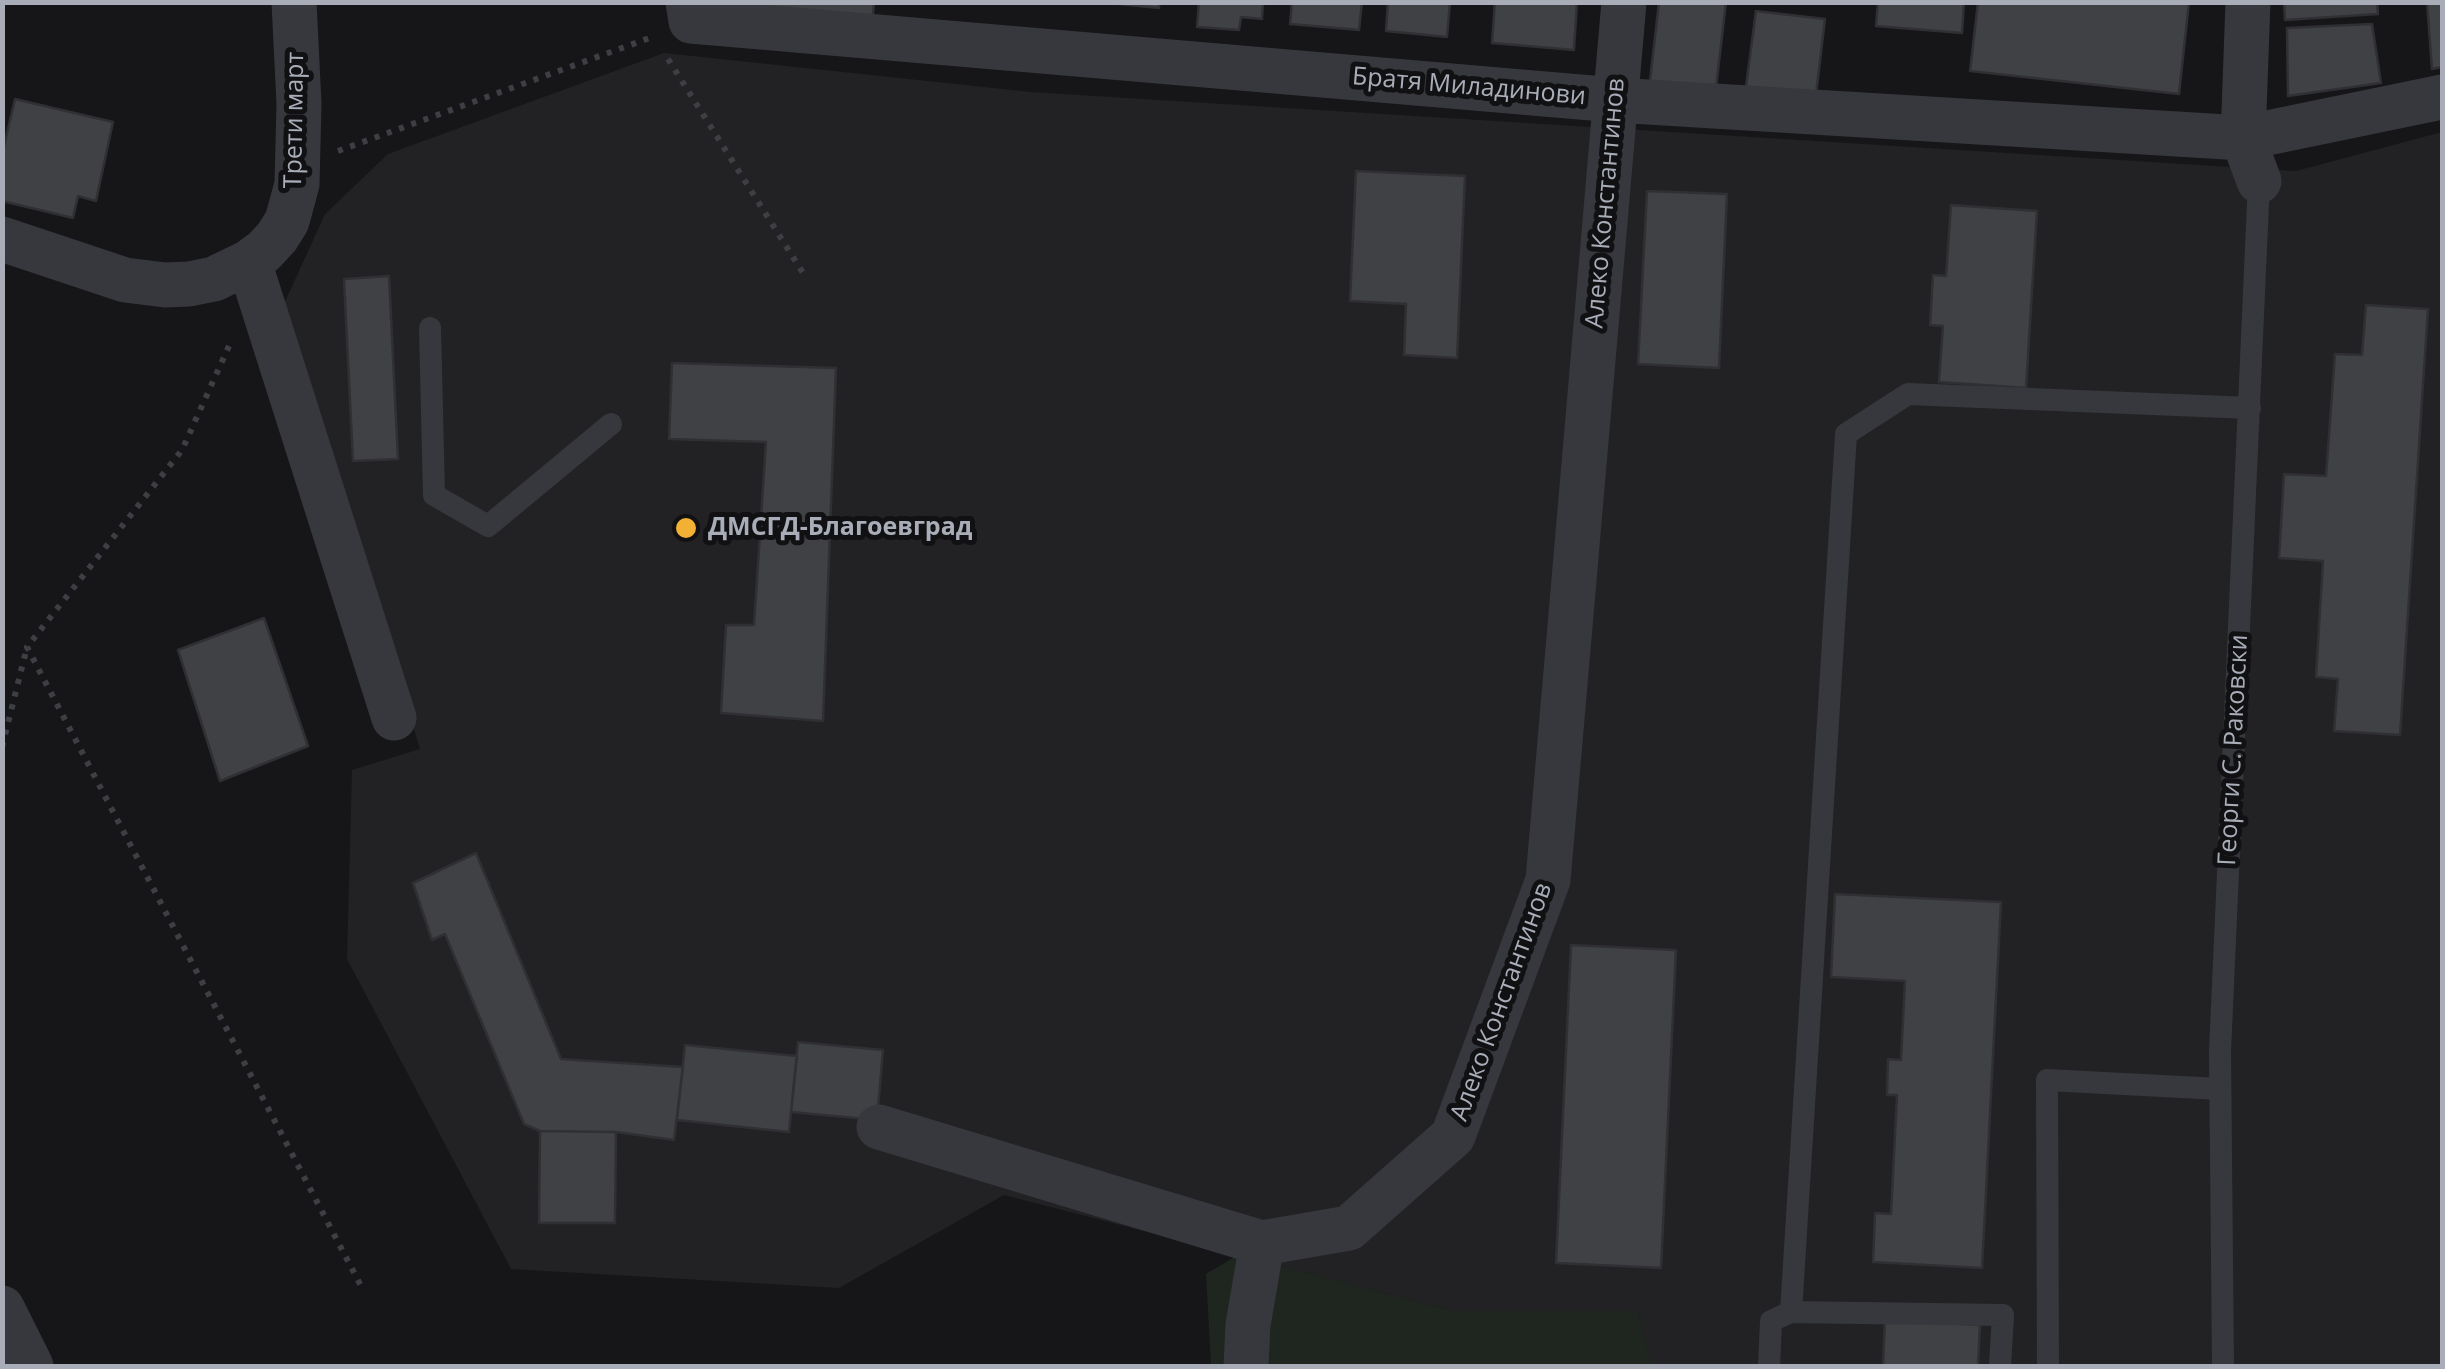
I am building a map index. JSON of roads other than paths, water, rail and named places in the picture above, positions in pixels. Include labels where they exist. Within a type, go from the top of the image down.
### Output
[{"type":"street","name":"Трети март","points":[[2,238],[146,284],[255,281],[287,221],[297,184],[300,104],[294,2]]},
{"type":"street","name":"Братя Миладинови","points":[[688,2],[691,21],[1616,100],[2243,138],[2442,97]]},
{"type":"street","name":"Алеко Константинов","points":[[879,1126],[1262,1243],[1348,1228],[1453,1136],[1548,880],[1624,2]]},
{"type":"street","points":[[2243,138],[2248,2]]},
{"type":"street","name":"Георги С. Раковски","points":[[2243,138],[2260,181]]},
{"type":"street","points":[[255,281],[394,718]]},
{"type":"street","points":[[1246,1366],[1248,1325],[1262,1243]]},
{"type":"street","points":[[2,1308],[31,1366]]},
{"type":"lane","name":"Георги С. Раковски","points":[[2223,1366],[2220,1051],[2260,181]]},
{"type":"lane","points":[[430,328],[434,495],[488,526],[611,424]]},
{"type":"lane","points":[[1791,1312],[1846,434],[1908,394],[2250,408]]},
{"type":"lane","points":[[2048,1366],[2047,1080],[2220,1089]]},
{"type":"lane","points":[[1769,1366],[1771,1322],[1791,1312],[2002,1316],[2000,1366]]},
{"type":"place","name":"ДМСГД-Благоевград","points":[[686,528]]}]
